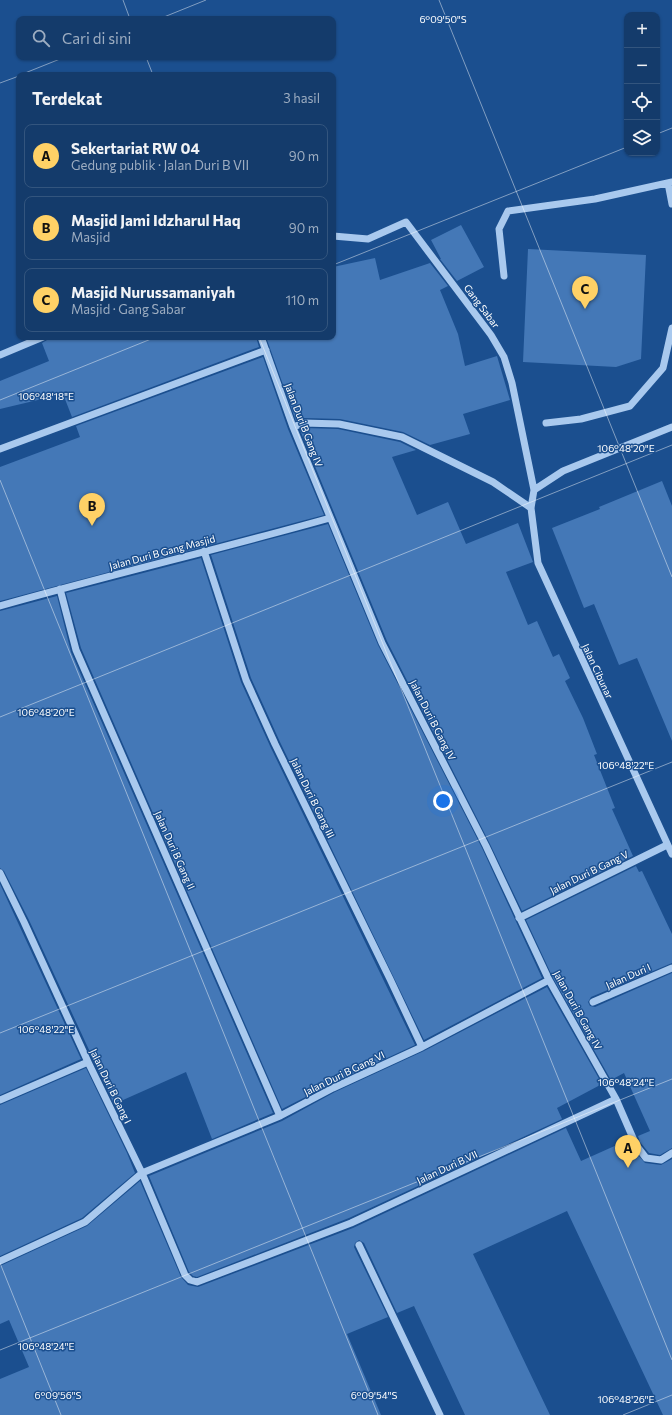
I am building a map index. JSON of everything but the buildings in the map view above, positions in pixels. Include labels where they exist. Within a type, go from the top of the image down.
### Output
[{"type":"street","points":[[504,276],[499,229],[508,211],[595,199],[670,183],[672,204]]},
{"type":"street","name":"Gang Sabar","points":[[336,236],[368,239],[406,222],[491,335],[504,357],[512,383],[534,490]]},
{"type":"street","points":[[546,423],[581,419],[630,406],[663,368],[672,328]]},
{"type":"street","points":[[0,355],[36,340]]},
{"type":"street","name":"Jalan Duri B Gang IV","points":[[262,340],[293,427],[382,643],[486,846],[549,980],[616,1099]]},
{"type":"street","points":[[0,449],[266,350]]},
{"type":"street","points":[[293,427],[304,423],[339,424],[386,432],[402,437],[493,482],[531,508]]},
{"type":"street","points":[[534,490],[563,471],[672,427]]},
{"type":"street","name":"Jalan Cibunar","points":[[534,490],[531,508],[538,563],[672,854]]},
{"type":"street","name":"Jalan Duri B Gang Masjid","points":[[0,606],[330,518]]},
{"type":"street","name":"Jalan Duri B Gang III","points":[[204,551],[246,680],[275,744],[422,1047]]},
{"type":"street","name":"Jalan Duri B Gang II","points":[[60,589],[76,650],[280,1116]]},
{"type":"street","name":"Jalan Duri B Gang V","points":[[519,918],[667,845]]},
{"type":"street","name":"Jalan Duri B Gang I","points":[[0,873],[88,1062],[142,1173],[185,1275],[190,1280],[197,1282]]},
{"type":"street","name":"Jalan Duri I","points":[[593,1002],[672,968]]},
{"type":"street","name":"Jalan Duri B Gang VI","points":[[0,1261],[85,1222],[142,1173],[280,1116],[333,1088],[422,1047],[549,980]]},
{"type":"street","points":[[0,1100],[88,1062]]},
{"type":"street","points":[[616,1099],[636,1145],[646,1158],[661,1160],[672,1153]]},
{"type":"street","name":"Jalan Duri B VII","points":[[197,1282],[351,1223],[616,1099]]},
{"type":"street","points":[[359,1245],[440,1415]]},
{"type":"place","name":"Masjid Nurussamaniyah","points":[[585,309]]},
{"type":"place","name":"Masjid Jami Idzharul Haq","points":[[92,526]]},
{"type":"place","name":"Sekertariat RW 04","points":[[628,1168]]}]
